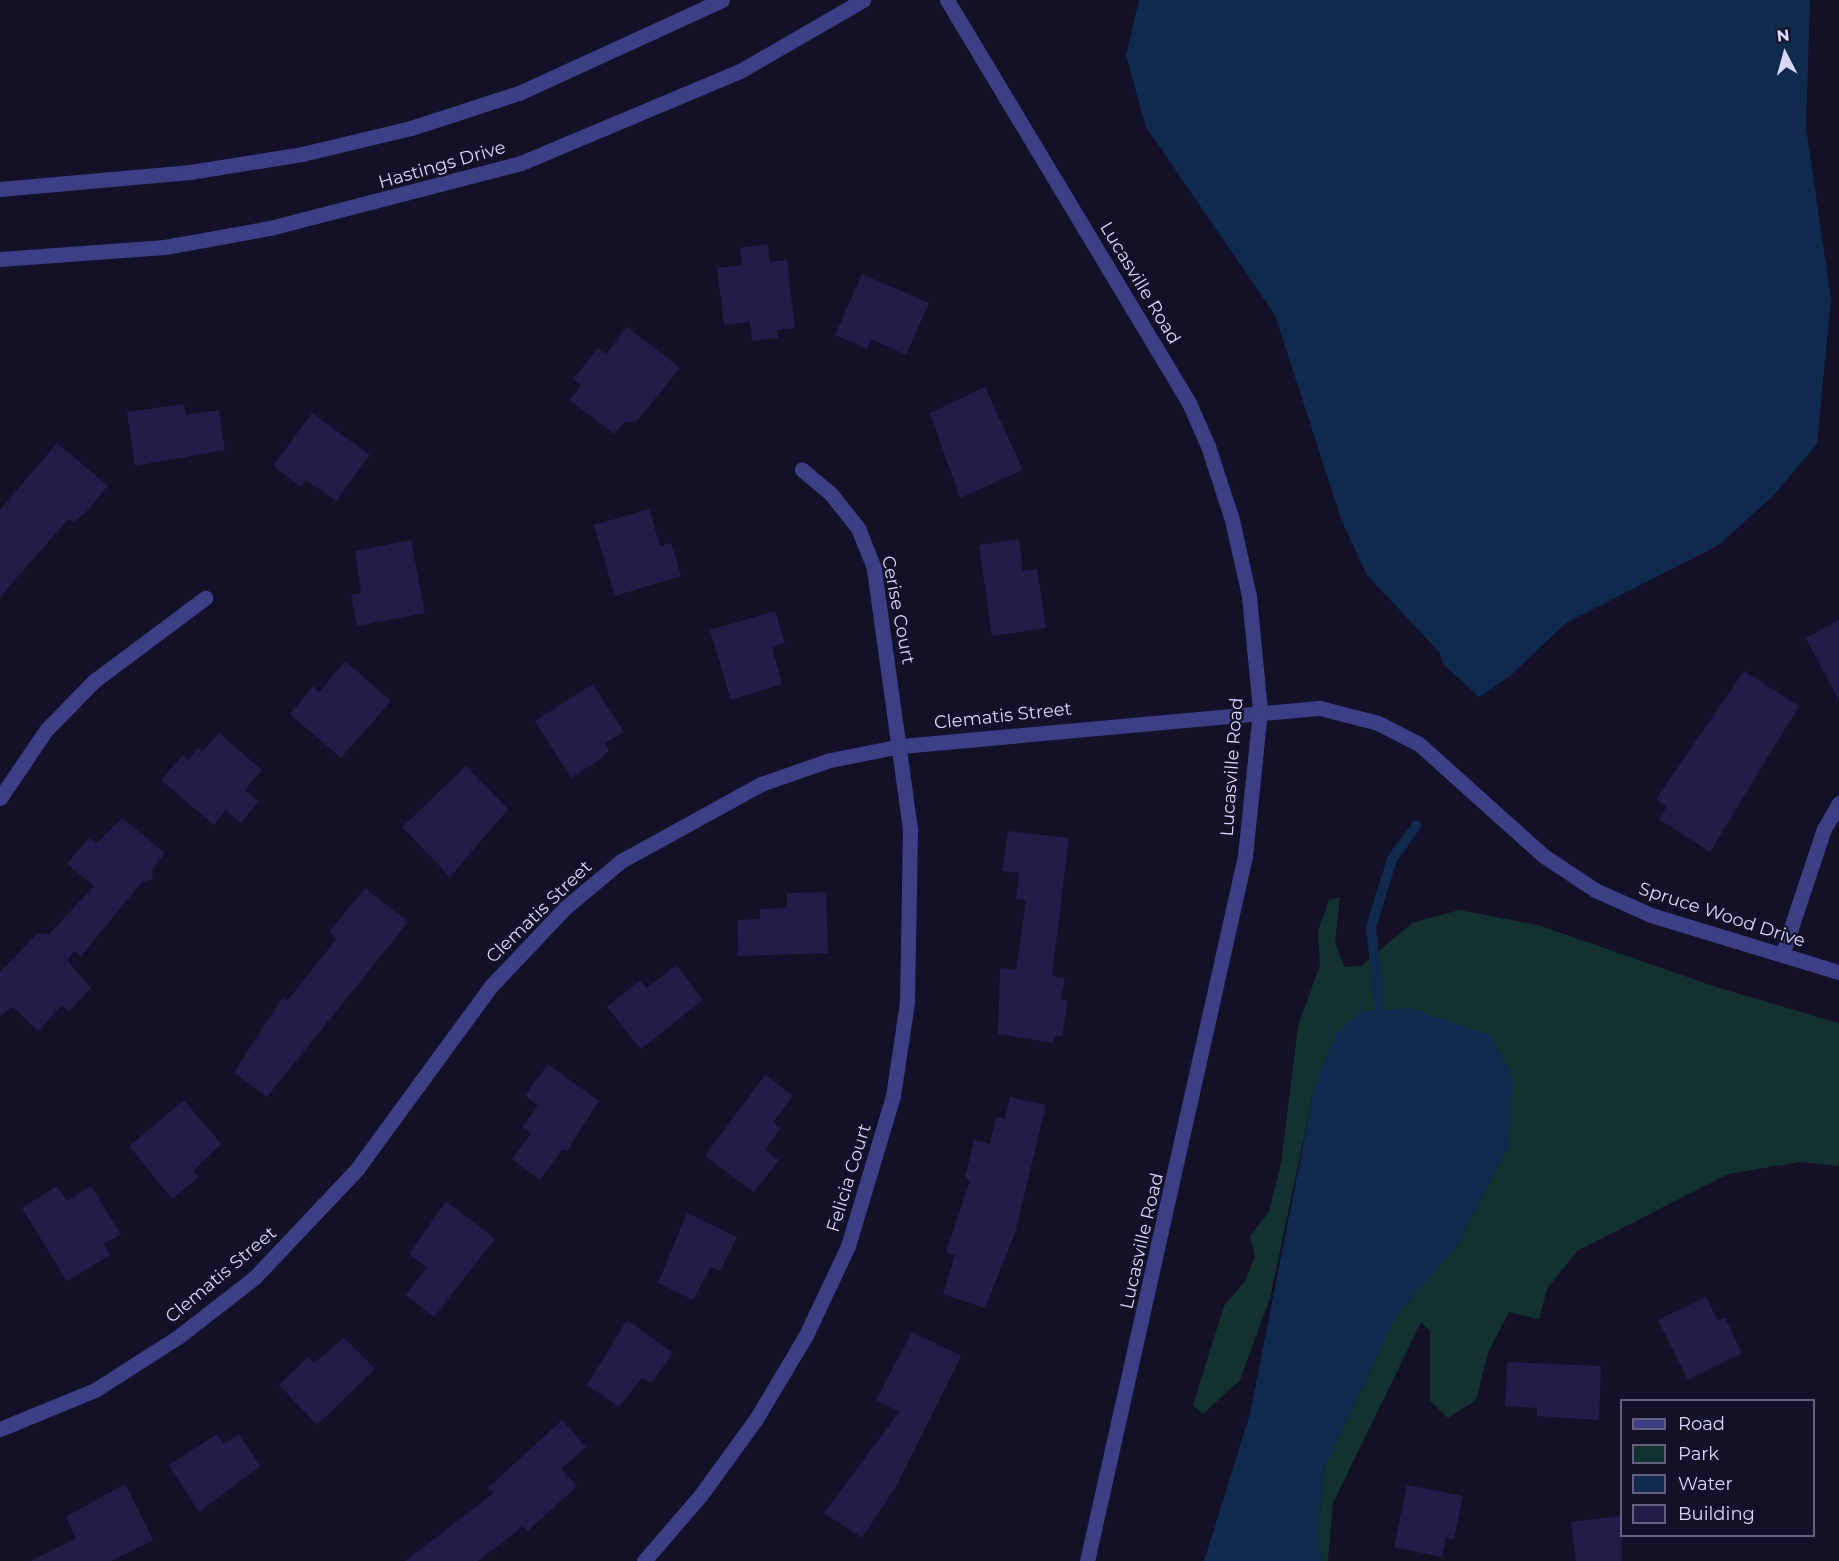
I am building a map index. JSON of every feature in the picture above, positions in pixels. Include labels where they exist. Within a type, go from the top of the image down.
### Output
[{"type":"street","points":[[0,189],[201,170],[411,128],[519,93],[722,0]]},
{"type":"street","name":"Hastings Drive","points":[[0,259],[189,243],[407,197],[510,166],[740,71],[863,0]]},
{"type":"street","name":"Lucasville Road","points":[[947,0],[1203,435],[1232,520],[1248,596],[1260,711],[1243,867],[1087,1561]]},
{"type":"street","name":"Cerise Court","points":[[802,470],[831,494],[858,528],[874,568],[901,746]]},
{"type":"street","points":[[0,798],[46,730],[94,681],[205,598]]},
{"type":"street","name":"Spruce Wood Drive","points":[[1260,711],[1320,708],[1378,723],[1456,771],[1544,856],[1595,890],[1650,915],[1839,972]]},
{"type":"street","name":"Clematis Street","points":[[0,1429],[95,1389],[178,1337],[255,1277],[357,1169],[491,986],[566,907],[621,861],[761,784],[830,760],[901,746],[1260,711]]},
{"type":"street","name":"Felicia Court","points":[[644,1561],[756,1419],[806,1335],[869,1191],[893,1096],[907,1002],[910,829],[901,746]]},
{"type":"street","points":[[1782,956],[1824,829],[1839,803]]},
{"type":"green space","points":[[1340,897],[1335,943],[1344,967],[1361,966],[1412,923],[1459,910],[1538,925],[1716,987],[1839,1023],[1839,1166],[1800,1162],[1728,1174],[1577,1251],[1547,1289],[1539,1319],[1509,1312],[1488,1352],[1476,1400],[1448,1418],[1430,1401],[1430,1331],[1421,1322],[1333,1503],[1328,1561],[1323,1561],[1317,1536],[1325,1467],[1396,1316],[1455,1249],[1508,1147],[1315,1085],[1270,1298],[1240,1380],[1203,1414],[1193,1405],[1224,1306],[1245,1281],[1255,1256],[1250,1236],[1269,1212],[1281,1164],[1298,1026],[1320,965],[1318,931],[1329,900]]},
{"type":"water","points":[[1139,0],[1810,0],[1806,128],[1831,299],[1817,444],[1773,496],[1719,545],[1566,623],[1509,677],[1479,697],[1443,664],[1440,653],[1367,575],[1341,519],[1275,315],[1146,127],[1126,56]]},
{"type":"water","points":[[1411,1008],[1492,1036],[1514,1080],[1508,1147],[1455,1249],[1396,1316],[1325,1467],[1317,1536],[1323,1561],[1204,1561],[1250,1414],[1315,1085],[1335,1035],[1359,1012]]},
{"type":"building","points":[[768,244],[770,262],[787,260],[795,328],[777,330],[778,338],[752,341],[750,322],[724,325],[717,268],[742,265],[740,248]]},
{"type":"building","points":[[862,274],[929,303],[906,355],[871,339],[867,349],[835,335]]},
{"type":"building","points":[[627,327],[680,368],[635,423],[624,422],[614,434],[570,400],[581,385],[573,379],[598,348],[606,354]]},
{"type":"building","points":[[985,387],[1023,470],[960,498],[930,413]]},
{"type":"building","points":[[184,404],[186,415],[219,410],[225,450],[135,466],[127,412]]},
{"type":"building","points":[[312,413],[370,455],[336,501],[306,480],[301,487],[273,466]]},
{"type":"building","points":[[57,443],[108,486],[85,513],[73,522],[68,519],[0,597],[0,510]]},
{"type":"building","points":[[649,509],[660,546],[671,543],[681,576],[615,596],[594,525]]},
{"type":"building","points":[[1019,539],[1023,571],[1037,569],[1046,628],[992,636],[979,545]]},
{"type":"building","points":[[411,540],[425,613],[357,626],[351,595],[361,593],[355,551]]},
{"type":"building","points":[[775,611],[785,643],[772,647],[782,684],[731,700],[710,630]]},
{"type":"building","points":[[1839,620],[1839,701],[1806,638]]},
{"type":"building","points":[[345,661],[391,701],[341,758],[290,714],[313,686],[319,692]]},
{"type":"building","points":[[1744,671],[1799,706],[1710,852],[1659,819],[1667,806],[1656,799]]},
{"type":"building","points":[[593,684],[624,732],[605,743],[609,750],[599,760],[571,778],[535,721]]},
{"type":"building","points":[[219,733],[262,770],[245,790],[259,802],[240,823],[226,810],[214,825],[161,780],[183,755],[188,760],[198,748],[202,752]]},
{"type":"building","points":[[466,766],[508,809],[450,877],[402,827]]},
{"type":"building","points":[[122,818],[165,853],[152,869],[153,879],[142,882],[81,956],[75,951],[67,960],[91,988],[69,1011],[62,1005],[38,1031],[13,1007],[0,1016],[0,972],[38,933],[49,934],[94,886],[67,864],[89,838],[96,844]]},
{"type":"building","points":[[1008,831],[1069,838],[1052,976],[1065,978],[1061,999],[1068,1001],[1062,1037],[1055,1036],[1054,1043],[998,1034],[1000,968],[1016,970],[1026,900],[1016,899],[1019,873],[1002,871]]},
{"type":"building","points":[[365,888],[408,922],[267,1097],[234,1072],[283,997],[287,1001],[337,938],[329,932]]},
{"type":"building","points":[[826,892],[828,953],[738,956],[737,920],[760,919],[760,909],[787,908],[787,893]]},
{"type":"building","points":[[676,965],[703,1000],[641,1049],[607,1007],[640,980],[647,988]]},
{"type":"building","points":[[548,1064],[599,1101],[567,1151],[563,1149],[540,1180],[512,1159],[531,1133],[522,1127],[538,1106],[525,1095]]},
{"type":"building","points":[[765,1075],[793,1096],[773,1122],[781,1128],[765,1150],[779,1160],[754,1192],[705,1156]]},
{"type":"building","points":[[1010,1097],[1046,1105],[1015,1233],[985,1308],[943,1294],[955,1255],[946,1252],[970,1180],[965,1178],[974,1140],[990,1144],[996,1117],[1005,1119]]},
{"type":"building","points":[[184,1100],[221,1144],[193,1171],[199,1177],[172,1199],[129,1146]]},
{"type":"building","points":[[57,1186],[67,1201],[91,1186],[121,1234],[104,1244],[110,1255],[67,1281],[22,1208]]},
{"type":"building","points":[[446,1201],[495,1239],[434,1317],[406,1295],[427,1268],[409,1254]]},
{"type":"building","points":[[687,1213],[737,1237],[720,1271],[711,1267],[693,1300],[658,1283]]},
{"type":"building","points":[[1706,1297],[1718,1321],[1725,1318],[1742,1353],[1688,1380],[1658,1320]]},
{"type":"building","points":[[627,1320],[673,1353],[651,1383],[642,1378],[619,1407],[587,1385]]},
{"type":"building","points":[[912,1332],[961,1356],[895,1488],[862,1538],[824,1513],[899,1412],[876,1400]]},
{"type":"building","points":[[344,1338],[375,1369],[317,1425],[279,1385],[308,1357],[314,1363]]},
{"type":"building","points":[[1507,1362],[1601,1366],[1599,1420],[1537,1416],[1537,1408],[1505,1406]]},
{"type":"building","points":[[562,1420],[586,1447],[561,1469],[577,1486],[528,1531],[523,1526],[478,1561],[405,1561],[494,1493],[488,1488]]},
{"type":"building","points":[[217,1434],[224,1444],[239,1434],[260,1466],[199,1512],[169,1465]]},
{"type":"building","points":[[125,1484],[153,1540],[111,1561],[31,1561],[76,1538],[66,1517]]},
{"type":"building","points":[[1407,1485],[1463,1496],[1454,1539],[1446,1538],[1442,1557],[1394,1547]]},
{"type":"building","points":[[1620,1516],[1622,1561],[1576,1561],[1571,1522]]},
{"type":"waterway","points":[[1380,1010],[1371,927],[1392,859],[1416,826]]}]
